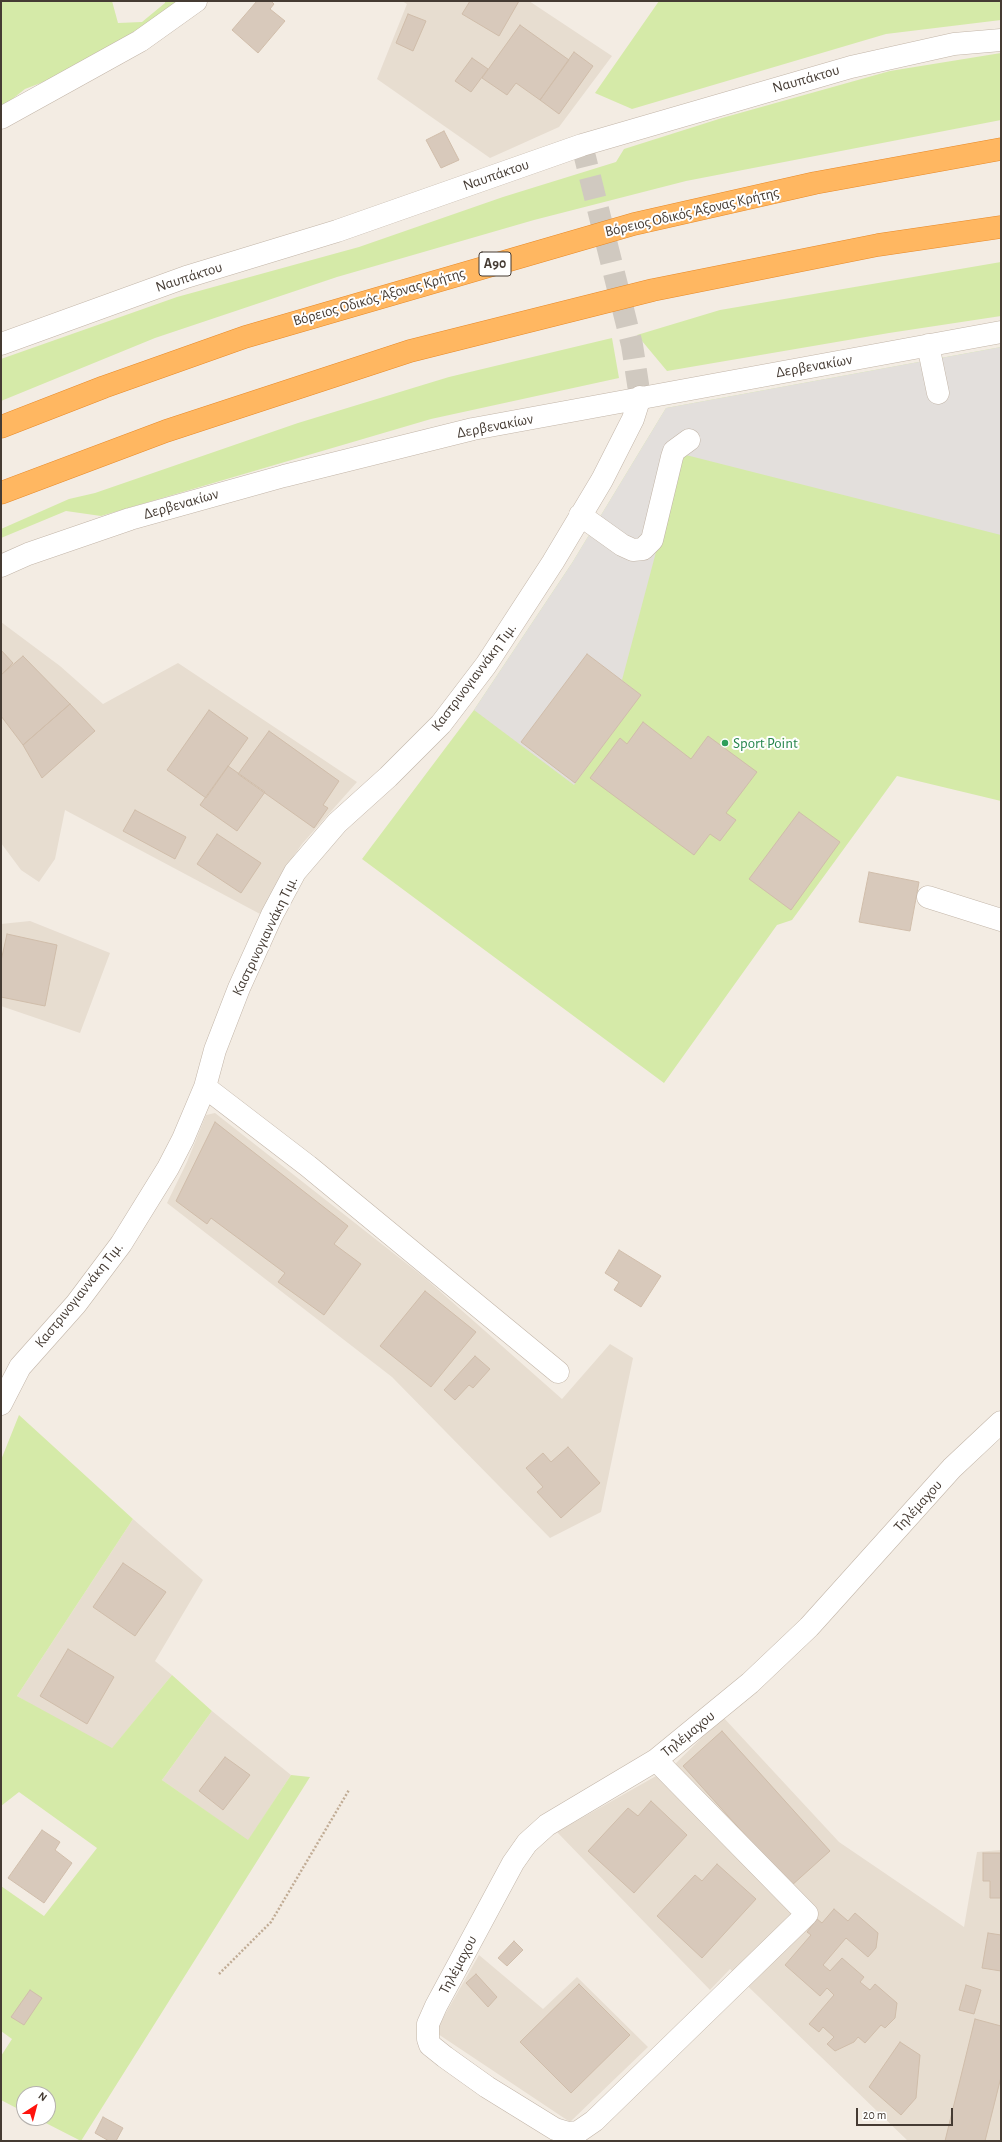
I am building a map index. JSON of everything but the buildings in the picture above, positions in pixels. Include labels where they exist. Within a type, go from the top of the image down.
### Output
[{"type":"highway","name":"Βόρειος Οδικός Άξονας Κρήτης","points":[[1,427],[104,387],[245,337],[634,224],[815,183],[1001,149]]},
{"type":"highway","points":[[1,493],[166,431],[410,351],[653,290],[878,245],[1001,227]]},
{"type":"street","points":[[1,118],[140,40],[196,1]]},
{"type":"street","name":"Ναυπάκτου","points":[[1,344],[186,277],[337,231],[582,145],[851,67],[954,44],[1001,40]]},
{"type":"street","name":"Δερβενακίων","points":[[1,566],[42,549],[130,519],[276,478],[473,429],[1001,332]]},
{"type":"street","points":[[928,345],[938,393]]},
{"type":"street","name":"Καστρινογιαννάκη Τιμ.","points":[[1,1404],[10,1384],[24,1363],[76,1304],[122,1244],[168,1168],[183,1139],[206,1087],[215,1050],[238,988],[272,915],[295,872],[327,833],[429,738],[457,704],[522,612],[580,515],[633,419],[640,398]]},
{"type":"street","points":[[580,515],[622,545],[633,550],[643,549],[652,540],[674,451],[689,440]]},
{"type":"street","points":[[928,897],[1001,920]]},
{"type":"street","points":[[206,1087],[308,1166],[558,1372]]},
{"type":"street","name":"Τηλέμαχου","points":[[656,1760],[807,1914],[594,2121],[578,2132],[568,2133],[555,2129],[487,2086],[445,2057],[430,2045],[428,2039],[427,2031],[429,2020],[492,1900],[522,1850],[534,1836],[551,1822],[656,1760],[724,1706],[779,1656],[849,1584],[952,1468],[1001,1422]]},
{"type":"path","points":[[219,1974],[271,1922],[348,1790]]},
{"type":"shaded area","points":[[402,1],[529,1],[612,56],[559,127],[490,158],[377,79],[407,4]]},
{"type":"shaded area","points":[[1001,347],[1001,535],[682,454],[622,680],[641,695],[574,785],[474,710],[572,563],[666,408]]},
{"type":"shaded area","points":[[1,622],[60,666],[103,704],[178,663],[357,782],[302,844],[286,867],[262,915],[65,810],[55,859],[39,882],[21,870],[1,843]]},
{"type":"shaded area","points":[[30,921],[110,953],[80,1033],[1,1006],[1,924]]},
{"type":"shaded area","points":[[215,1113],[425,1278],[562,1399],[610,1344],[633,1358],[601,1512],[550,1538],[392,1377],[167,1203],[187,1162],[206,1115]]},
{"type":"shaded area","points":[[133,1519],[203,1580],[155,1661],[172,1675],[110,1751],[17,1696]]},
{"type":"shaded area","points":[[212,1711],[291,1775],[248,1841],[162,1780]]},
{"type":"shaded area","points":[[723,1717],[839,1842],[964,1927],[977,1852],[1001,1850],[1001,2141],[908,2141],[730,1969],[710,1990],[557,1832],[672,1767]]},
{"type":"shaded area","points":[[479,1955],[543,2009],[577,1977],[648,2047],[570,2122],[435,2032]]},
{"type":"green space","points":[[1,1],[112,1],[118,23],[142,22],[165,3],[165,1],[181,1],[140,31],[51,79],[25,89],[1,108]]},
{"type":"green space","points":[[659,1],[1001,1],[1001,20],[886,34],[632,109],[595,93]]},
{"type":"green space","points":[[1001,53],[1001,120],[686,181],[534,220],[337,277],[155,338],[1,401],[1,359],[177,297],[359,247],[503,197],[616,162],[624,149],[722,118],[890,71]]},
{"type":"green space","points":[[1001,262],[1001,316],[889,333],[667,371],[637,335],[720,310]]},
{"type":"green space","points":[[612,338],[619,378],[431,419],[101,516],[66,511],[1,538],[1,529],[69,499],[95,493],[298,423],[449,377]]},
{"type":"green space","name":"Sport Point","points":[[1001,347],[1001,801],[897,776],[792,920],[777,925],[664,1083],[362,859],[474,710],[572,563],[666,408]]},
{"type":"green space","points":[[19,1415],[133,1519],[17,1696],[112,1748],[172,1675],[212,1711],[162,1780],[248,1840],[291,1775],[310,1777],[81,2141],[52,2126],[56,2126],[56,2086],[16,2086],[16,2108],[1,2100],[1,2056],[12,2039],[1,2031],[1,1886],[44,1916],[97,1848],[19,1792],[1,1806],[1,1460]]},
{"type":"tunnel","points":[[582,145],[632,345],[640,397]]},
{"type":"place","name":"Sport Point","points":[[725,743]]}]
